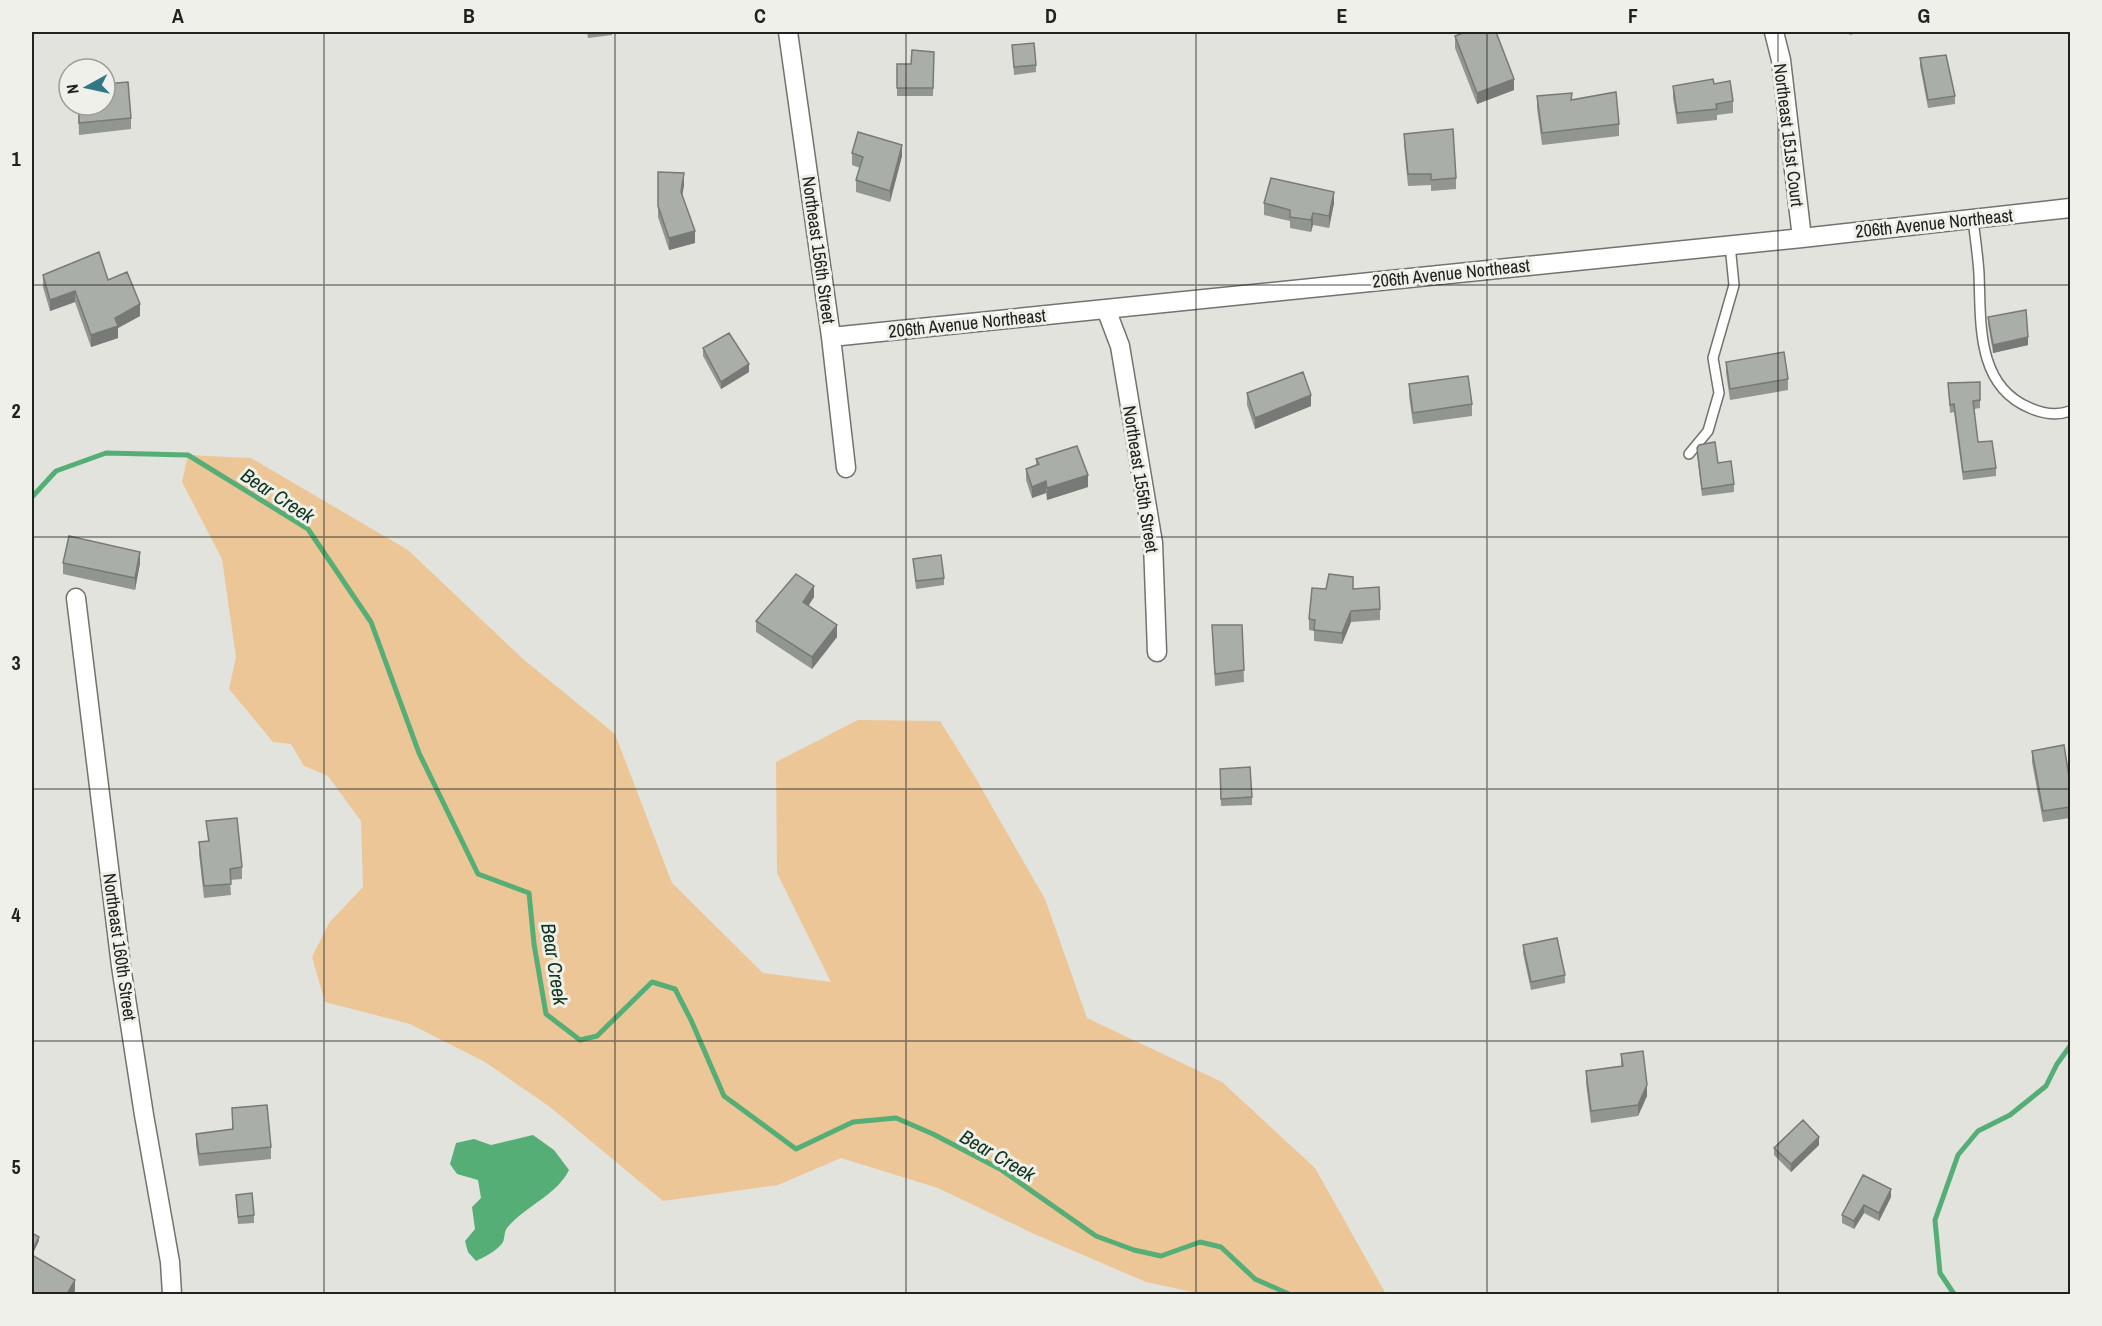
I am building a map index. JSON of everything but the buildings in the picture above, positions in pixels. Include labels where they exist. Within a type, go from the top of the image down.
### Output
[{"type":"street","name":"Northeast 156th Street","points":[[788,32],[831,337],[846,468]]},
{"type":"street","name":"Northeast 151st Court","points":[[1774,32],[1780,60],[1802,238]]},
{"type":"street","name":"206th Avenue Northeast","points":[[831,337],[1802,238],[2070,208]]},
{"type":"street","name":"Northeast 155th Street","points":[[1106,309],[1120,346],[1153,543],[1157,652]]},
{"type":"street","name":"Northeast 160th Street","points":[[76,598],[121,966],[170,1262],[172,1294]]},
{"type":"lane","points":[[1973,219],[1979,263],[1982,329],[1990,370],[2005,392],[2027,407],[2052,415],[2070,411]]},
{"type":"lane","points":[[1689,454],[1708,431],[1719,393],[1713,358],[1734,285],[1730,245]]},
{"type":"shaded area","points":[[188,455],[251,458],[408,550],[523,659],[615,734],[672,883],[763,973],[831,982],[777,873],[776,762],[858,720],[940,721],[1045,899],[1087,1018],[1222,1082],[1315,1168],[1386,1294],[1202,1294],[1146,1282],[1032,1233],[938,1188],[841,1158],[778,1185],[663,1201],[550,1107],[485,1062],[410,1024],[325,1002],[312,957],[329,923],[363,887],[361,821],[328,776],[304,766],[291,744],[273,742],[229,689],[236,657],[222,559],[182,482]]},
{"type":"shaded area","points":[[533,1135],[554,1150],[569,1170],[557,1187],[514,1220],[505,1231],[503,1242],[498,1248],[476,1261],[468,1252],[465,1241],[475,1229],[472,1207],[481,1198],[478,1180],[457,1174],[450,1164],[456,1143],[474,1139],[491,1145]]},
{"type":"waterway","name":"Bear Creek","points":[[32,497],[56,471],[106,453],[188,455],[308,529],[371,622],[419,753],[478,874],[529,893],[534,944],[546,1014],[580,1040],[597,1036],[652,982],[675,989],[724,1096],[796,1149],[853,1122],[896,1118],[933,1134],[1000,1169],[1096,1236],[1134,1250],[1161,1256],[1200,1242],[1221,1247],[1255,1279],[1289,1294]]},
{"type":"waterway","name":"Bear Creek","points":[[1954,1294],[1940,1273],[1935,1220],[1958,1155],[1978,1131],[2010,1115],[2046,1086],[2057,1064],[2070,1046]]}]
